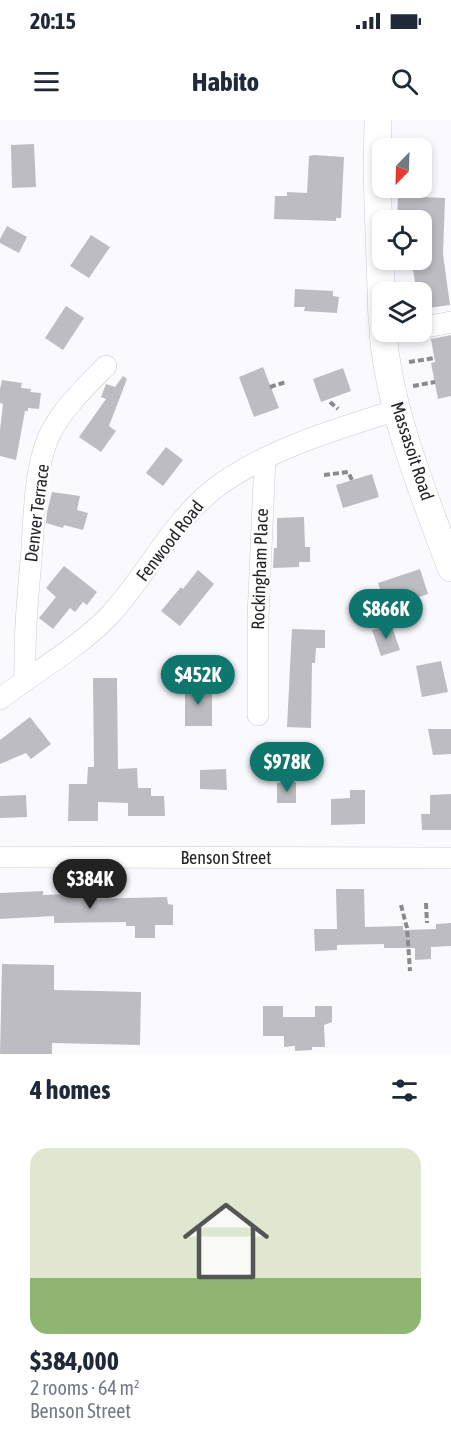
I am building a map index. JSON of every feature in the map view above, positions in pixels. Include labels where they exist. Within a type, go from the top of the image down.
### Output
[{"type":"main road","name":"Massasoit Road","points":[[378,120],[378,236],[383,282]]},
{"type":"main road","name":"Massasoit Road","points":[[389,342],[397,410],[451,568]]},
{"type":"street","points":[[432,326],[451,322]]},
{"type":"street","name":"Denver Terrace","points":[[25,681],[26,612],[33,525],[42,458],[49,438],[60,418],[106,366]]},
{"type":"street","name":"Fenwood Road","points":[[0,699],[97,628],[208,493],[232,476],[265,458],[322,434],[397,410]]},
{"type":"street","name":"Rockingham Place","points":[[258,715],[258,618],[265,458]]},
{"type":"street","name":"Benson Street","points":[[0,857],[451,858]]},
{"type":"path","points":[[405,363],[435,358]]},
{"type":"path","points":[[270,387],[286,382]]},
{"type":"path","points":[[324,476],[348,472],[352,480]]},
{"type":"path","points":[[426,903],[426,923]]},
{"type":"path","points":[[401,906],[407,928],[410,970]]},
{"type":"building","points":[[34,144],[36,187],[12,188],[11,145]]},
{"type":"building","points":[[309,156],[344,157],[341,218],[336,218],[336,221],[274,219],[275,196],[287,196],[287,192],[307,193]]},
{"type":"building","points":[[398,198],[445,198],[443,254],[450,305],[432,308],[432,282],[415,282],[413,270],[432,270],[432,210],[397,210]]},
{"type":"building","points":[[7,226],[27,237],[19,253],[0,243]]},
{"type":"building","points":[[91,235],[110,247],[89,278],[70,266]]},
{"type":"building","points":[[295,289],[333,291],[333,296],[339,297],[337,313],[304,311],[305,307],[294,307]]},
{"type":"building","points":[[66,306],[84,318],[63,350],[45,338]]},
{"type":"building","points":[[451,335],[451,396],[438,399],[431,363],[435,362],[432,339]]},
{"type":"building","points":[[263,367],[279,408],[254,417],[239,377]]},
{"type":"building","points":[[343,368],[351,391],[321,402],[313,379]]},
{"type":"building","points":[[123,376],[127,379],[109,426],[116,431],[101,452],[79,437],[106,399],[101,397],[106,384],[115,387]]},
{"type":"building","points":[[2,380],[22,383],[21,388],[41,393],[39,409],[28,408],[28,411],[25,411],[16,460],[0,456]]},
{"type":"building","points":[[166,447],[183,460],[163,486],[146,473]]},
{"type":"building","points":[[372,474],[379,497],[343,508],[336,485]]},
{"type":"building","points":[[52,492],[80,496],[77,510],[88,513],[83,530],[46,523]]},
{"type":"building","points":[[304,517],[305,547],[310,547],[310,562],[299,562],[299,567],[273,568],[274,548],[277,548],[277,518]]},
{"type":"building","points":[[64,566],[97,592],[87,605],[83,602],[75,612],[70,608],[53,629],[39,618],[56,597],[46,588]]},
{"type":"building","points":[[420,569],[428,594],[387,608],[378,583]]},
{"type":"building","points":[[198,570],[214,584],[180,626],[161,611]]},
{"type":"building","points":[[391,624],[400,650],[381,656],[372,630]]},
{"type":"building","points":[[292,629],[325,630],[325,648],[316,648],[315,663],[312,663],[311,728],[287,727]]},
{"type":"building","points":[[441,661],[448,692],[422,697],[416,666]]},
{"type":"building","points":[[93,678],[117,678],[118,769],[137,768],[138,788],[151,788],[151,796],[164,796],[165,816],[128,816],[128,803],[98,802],[98,821],[68,821],[69,784],[87,784],[88,767],[94,767]]},
{"type":"building","points":[[185,685],[212,686],[212,726],[185,726]]},
{"type":"building","points":[[30,717],[51,744],[31,759],[26,753],[0,764],[0,740]]},
{"type":"building","points":[[428,729],[451,729],[451,754],[433,755]]},
{"type":"building","points":[[282,766],[300,766],[300,780],[282,780]]},
{"type":"building","points":[[226,769],[227,790],[200,789],[200,770]]},
{"type":"building","points":[[296,782],[296,803],[277,803],[277,783]]},
{"type":"building","points":[[350,790],[365,790],[365,824],[331,825],[331,799],[350,798]]},
{"type":"building","points":[[451,794],[451,830],[422,830],[421,814],[430,814],[430,795]]},
{"type":"building","points":[[26,795],[27,817],[0,818],[0,796]]},
{"type":"building","points":[[336,889],[364,889],[365,927],[403,926],[403,930],[436,929],[436,924],[451,923],[451,946],[431,947],[431,959],[415,960],[415,948],[384,948],[384,944],[337,945],[337,950],[315,951],[314,929],[337,929]]},
{"type":"building","points":[[43,891],[43,895],[87,893],[87,899],[167,897],[168,904],[173,905],[173,925],[155,925],[155,938],[135,938],[135,926],[126,926],[126,922],[54,923],[54,916],[0,919],[0,893]]},
{"type":"building","points":[[2,964],[54,965],[54,990],[141,992],[140,1045],[52,1043],[52,1054],[0,1054]]},
{"type":"building","points":[[263,1006],[283,1006],[283,1017],[315,1017],[315,1006],[332,1006],[332,1022],[324,1025],[325,1047],[295,1051],[295,1046],[284,1047],[284,1036],[263,1036]]}]
